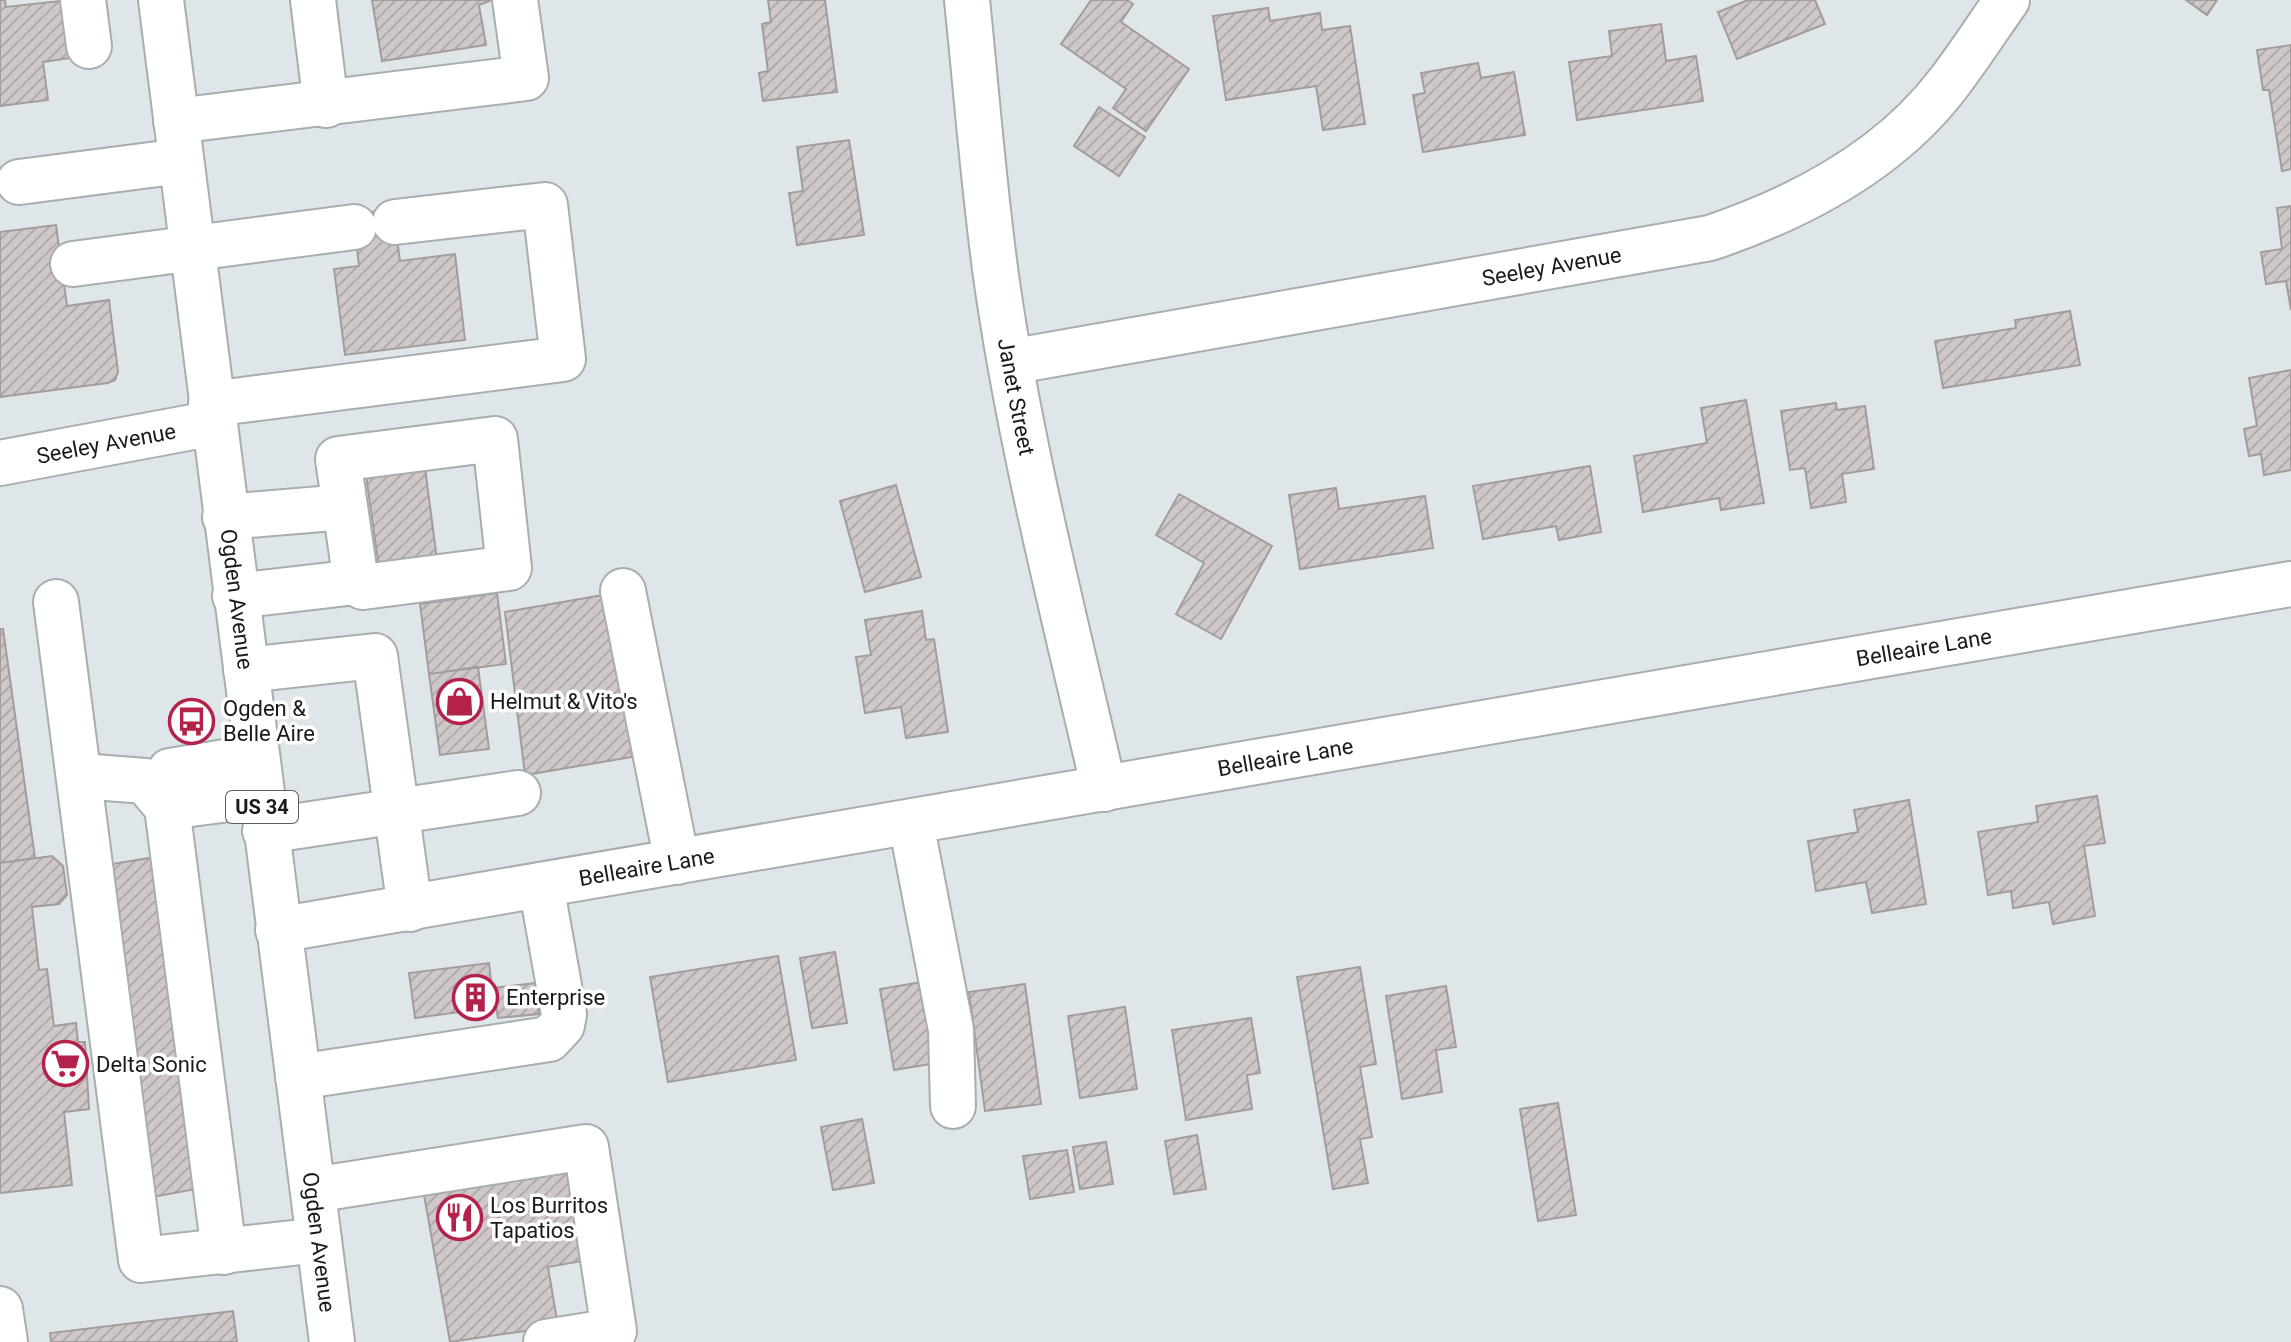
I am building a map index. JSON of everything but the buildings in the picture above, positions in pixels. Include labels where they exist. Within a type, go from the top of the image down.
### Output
[{"type":"street","points":[[83,0],[89,46]]},
{"type":"street","name":"Ogden Avenue","points":[[161,0],[332,1342]]},
{"type":"street","points":[[313,0],[326,105]]},
{"type":"street","points":[[19,182],[326,105],[526,78],[515,0]]},
{"type":"street","name":"Janet Street","points":[[967,0],[998,288],[1010,362],[1035,489],[1104,789]]},
{"type":"street","name":"Seeley Avenue","points":[[1010,362],[1710,238],[1770,218],[1818,194],[1892,139],[1945,87],[2007,0]]},
{"type":"street","name":"Seeley Avenue","points":[[0,463],[212,414],[563,359],[545,205],[192,246]]},
{"type":"street","points":[[73,264],[192,246]]},
{"type":"street","points":[[235,596],[356,582],[363,587],[509,568],[495,439],[338,459],[356,582]]},
{"type":"street","points":[[225,517],[345,507]]},
{"type":"street","name":"Belleaire Lane","points":[[278,930],[2291,584]]},
{"type":"street","points":[[623,591],[677,862]]},
{"type":"street","points":[[56,602],[81,776],[141,1260],[319,1240]]},
{"type":"street","points":[[246,670],[375,656],[410,909]]},
{"type":"street","points":[[81,776],[145,781],[162,800],[224,1252]]},
{"type":"street","points":[[162,800],[261,794],[394,810],[518,793]]},
{"type":"street","points":[[911,823],[951,1030],[953,1106]]},
{"type":"street","points":[[298,1077],[549,1039],[562,1025],[564,1014],[541,885]]},
{"type":"street","points":[[313,1190],[586,1147],[614,1331],[546,1342]]},
{"type":"street","points":[[0,1309],[5,1342]]},
{"type":"place","name":"Helmut & Vito's","points":[[459,701]]},
{"type":"place","name":"Ogden & Belle Aire","points":[[192,721]]},
{"type":"place","name":"Enterprise","points":[[475,997]]},
{"type":"place","name":"Delta Sonic","points":[[65,1064]]},
{"type":"place","name":"Los Burritos Tapatios","points":[[459,1218]]}]
